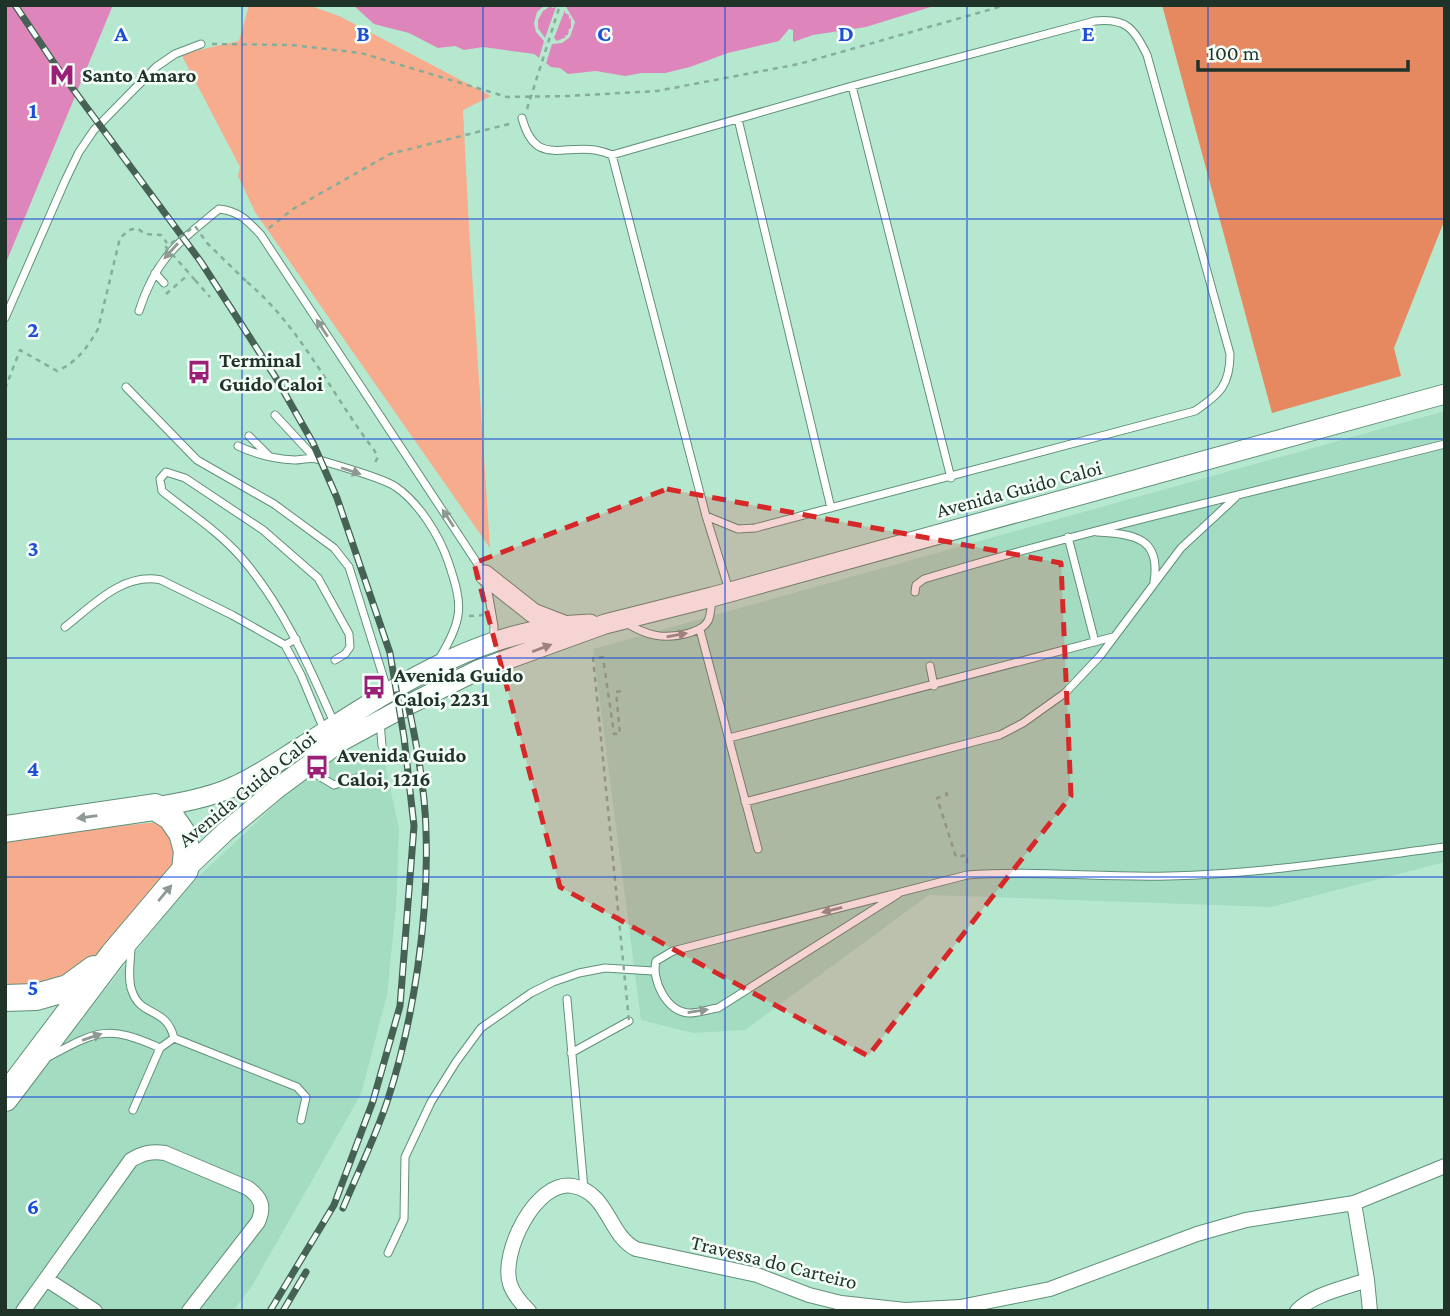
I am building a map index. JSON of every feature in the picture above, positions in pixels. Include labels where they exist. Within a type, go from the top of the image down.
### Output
[{"type":"highway","points":[[5,829],[155,807],[171,817],[182,833],[187,851],[185,870],[113,955],[5,1098]]},
{"type":"highway","points":[[5,998],[36,997],[68,988],[113,955]]},
{"type":"main road","name":"Avenida Guido Caloi","points":[[185,870],[225,832],[341,742],[478,670],[613,622],[721,595],[1445,394]]},
{"type":"main road","points":[[485,575],[534,613],[564,625]]},
{"type":"main road","name":"Avenida Guido Caloi","points":[[155,807],[236,786],[435,664],[494,641],[564,625],[613,622]]},
{"type":"main road","points":[[478,670],[494,641]]},
{"type":"street","points":[[23,1311],[131,1160],[143,1153],[164,1153],[248,1188],[258,1196],[262,1205],[263,1212],[258,1222],[189,1311]]},
{"type":"street","name":"Travessa do Carteiro","points":[[584,1189],[607,1211],[625,1244],[636,1249],[757,1275],[809,1295],[841,1303],[905,1310],[960,1307],[1007,1300],[1050,1289],[1196,1234],[1246,1220],[1354,1203],[1445,1166]]},
{"type":"street","points":[[528,1311],[510,1284],[508,1266],[521,1224],[540,1200],[561,1186],[584,1189]]},
{"type":"street","points":[[1354,1203],[1370,1311]]},
{"type":"street","points":[[46,1279],[95,1311]]},
{"type":"street","points":[[1297,1311],[1303,1304],[1318,1297],[1367,1280]]},
{"type":"lane","points":[[522,118],[530,138],[541,147],[564,152],[595,150],[612,155],[852,86],[1095,22],[1112,20],[1126,25],[1138,36],[1147,55],[1230,354],[1230,373],[1215,397],[1195,411],[755,528],[738,529],[706,516]]},
{"type":"lane","points":[[5,318],[65,181],[79,152],[94,130],[156,67],[175,54],[201,44]]},
{"type":"lane","points":[[852,86],[951,478]]},
{"type":"lane","points":[[738,119],[831,509]]},
{"type":"lane","points":[[612,155],[706,516],[721,595],[700,630],[677,636],[658,637],[613,622]]},
{"type":"lane","points":[[139,311],[155,273],[171,249],[219,209],[234,211],[261,235],[485,575],[494,641]]},
{"type":"lane","points":[[155,273],[163,283]]},
{"type":"lane","points":[[126,387],[197,460],[274,504],[334,548],[349,567],[388,692]]},
{"type":"lane","points":[[275,415],[315,458]]},
{"type":"lane","points":[[249,436],[270,458]]},
{"type":"lane","points":[[915,592],[916,585],[924,579],[1068,537],[1235,498],[1445,444]]},
{"type":"lane","points":[[238,446],[270,458],[315,458],[396,486],[419,510],[444,551],[458,592],[455,631],[435,664]]},
{"type":"lane","points":[[330,729],[296,639],[242,557],[226,541],[162,491],[160,479],[166,472],[185,478],[263,530],[318,579],[349,634],[350,647],[335,660]]},
{"type":"lane","points":[[746,802],[1000,735],[1023,723],[1065,693],[1100,656],[1181,548],[1235,498]]},
{"type":"lane","points":[[1088,532],[1119,533],[1137,538],[1150,548],[1157,563],[1154,583]]},
{"type":"lane","points":[[1068,537],[1095,642]]},
{"type":"lane","points":[[65,628],[117,587],[150,577],[161,580],[285,645],[330,729]]},
{"type":"lane","points":[[700,630],[758,849]]},
{"type":"lane","points":[[729,738],[1114,637]]},
{"type":"lane","points":[[285,645],[296,639]]},
{"type":"lane","points":[[930,666],[934,685]]},
{"type":"lane","points":[[380,720],[382,746]]},
{"type":"lane","points":[[306,768],[334,785],[360,777]]},
{"type":"lane","points":[[898,894],[718,1008],[687,1013],[672,1006],[661,993],[653,971],[656,961],[673,951],[967,875],[1005,872],[1169,876],[1277,869],[1445,847]]},
{"type":"lane","points":[[131,933],[131,989],[142,1006],[166,1019],[174,1038]]},
{"type":"lane","points":[[388,1253],[404,1219],[405,1157],[432,1102],[481,1028],[531,993],[579,973],[605,968],[653,971]]},
{"type":"lane","points":[[567,999],[584,1189]]},
{"type":"lane","points":[[571,1053],[629,1021]]},
{"type":"lane","points":[[30,1066],[71,1045],[107,1032],[121,1033],[160,1048]]},
{"type":"lane","points":[[133,1110],[160,1048],[174,1038]]},
{"type":"lane","points":[[174,1038],[297,1087],[306,1097],[301,1120]]},
{"type":"path","points":[[261,235],[293,209],[390,154],[512,125],[522,118],[560,5]]},
{"type":"path","points":[[201,44],[292,45],[361,53],[507,97],[657,91],[786,66],[1006,5]]},
{"type":"path","points":[[210,297],[166,247],[195,226],[207,243],[261,294],[303,346],[374,450],[378,457],[363,475]]},
{"type":"path","points":[[5,389],[20,350],[57,371],[79,357],[98,329],[120,238],[137,228],[145,234],[160,234],[171,249]]},
{"type":"path","points":[[166,294],[190,274]]},
{"type":"path","points":[[621,691],[616,692],[620,734],[614,734],[603,657],[593,658],[629,1021]]},
{"type":"path","points":[[946,792],[947,795],[937,798],[956,858],[967,855]]},
{"type":"highlighted area","points":[[667,489],[1061,563],[1071,796],[868,1056],[560,887],[474,563]]},
{"type":"shaded area","points":[[5,5],[113,5],[5,265]]},
{"type":"shaded area","points":[[249,5],[308,5],[339,16],[491,96],[463,110],[490,548],[255,212],[238,176],[240,167],[181,54],[239,41]]},
{"type":"shaded area","points":[[353,5],[937,5],[866,27],[813,35],[793,42],[793,30],[789,29],[779,41],[728,53],[690,67],[665,73],[625,76],[596,71],[568,74],[560,68],[551,67],[534,54],[483,47],[464,50],[455,46],[438,48],[409,33],[374,24]]},
{"type":"shaded area","points":[[1162,5],[1445,5],[1445,219],[1394,348],[1401,376],[1272,413]]},
{"type":"shaded area","points":[[1445,411],[1445,862],[1271,907],[929,895],[745,1030],[693,1033],[641,1020],[593,649]]},
{"type":"shaded area","points":[[345,750],[383,755],[399,829],[396,907],[387,995],[361,1094],[252,1286],[233,1311],[5,1311],[5,1116],[187,887],[289,792]]},
{"type":"shaded area","points":[[159,822],[165,824],[180,857],[119,931],[83,965],[63,978],[39,987],[5,987],[5,842],[22,836]]},
{"type":"pier","points":[[545,5],[565,5],[575,22],[570,37],[562,43],[552,44],[545,67],[538,62],[544,41],[536,32],[534,23],[537,12]],"holes":[[[551,6],[556,7],[545,38],[538,28],[538,20],[543,11]],[[565,10],[569,19],[571,18],[571,28],[566,37],[557,41],[554,38]]]},
{"type":"railway","points":[[15,5],[56,66],[201,262],[276,378],[313,443],[337,498],[390,653],[404,737],[414,826],[400,1006],[373,1101],[334,1205],[270,1311]]},
{"type":"railway","points":[[343,1208],[388,1099],[405,1035],[418,967],[425,897],[426,831],[420,767],[408,704]]},
{"type":"railway","points":[[283,1311],[306,1272]]},
{"type":"place","name":"Santo Amaro","points":[[62,75]]},
{"type":"place","name":"Terminal Guido Caloi","points":[[199,372]]},
{"type":"place","name":"Avenida Guido Caloi, 2231","points":[[374,687]]},
{"type":"place","name":"Avenida Guido Caloi, 1216","points":[[317,767]]}]
